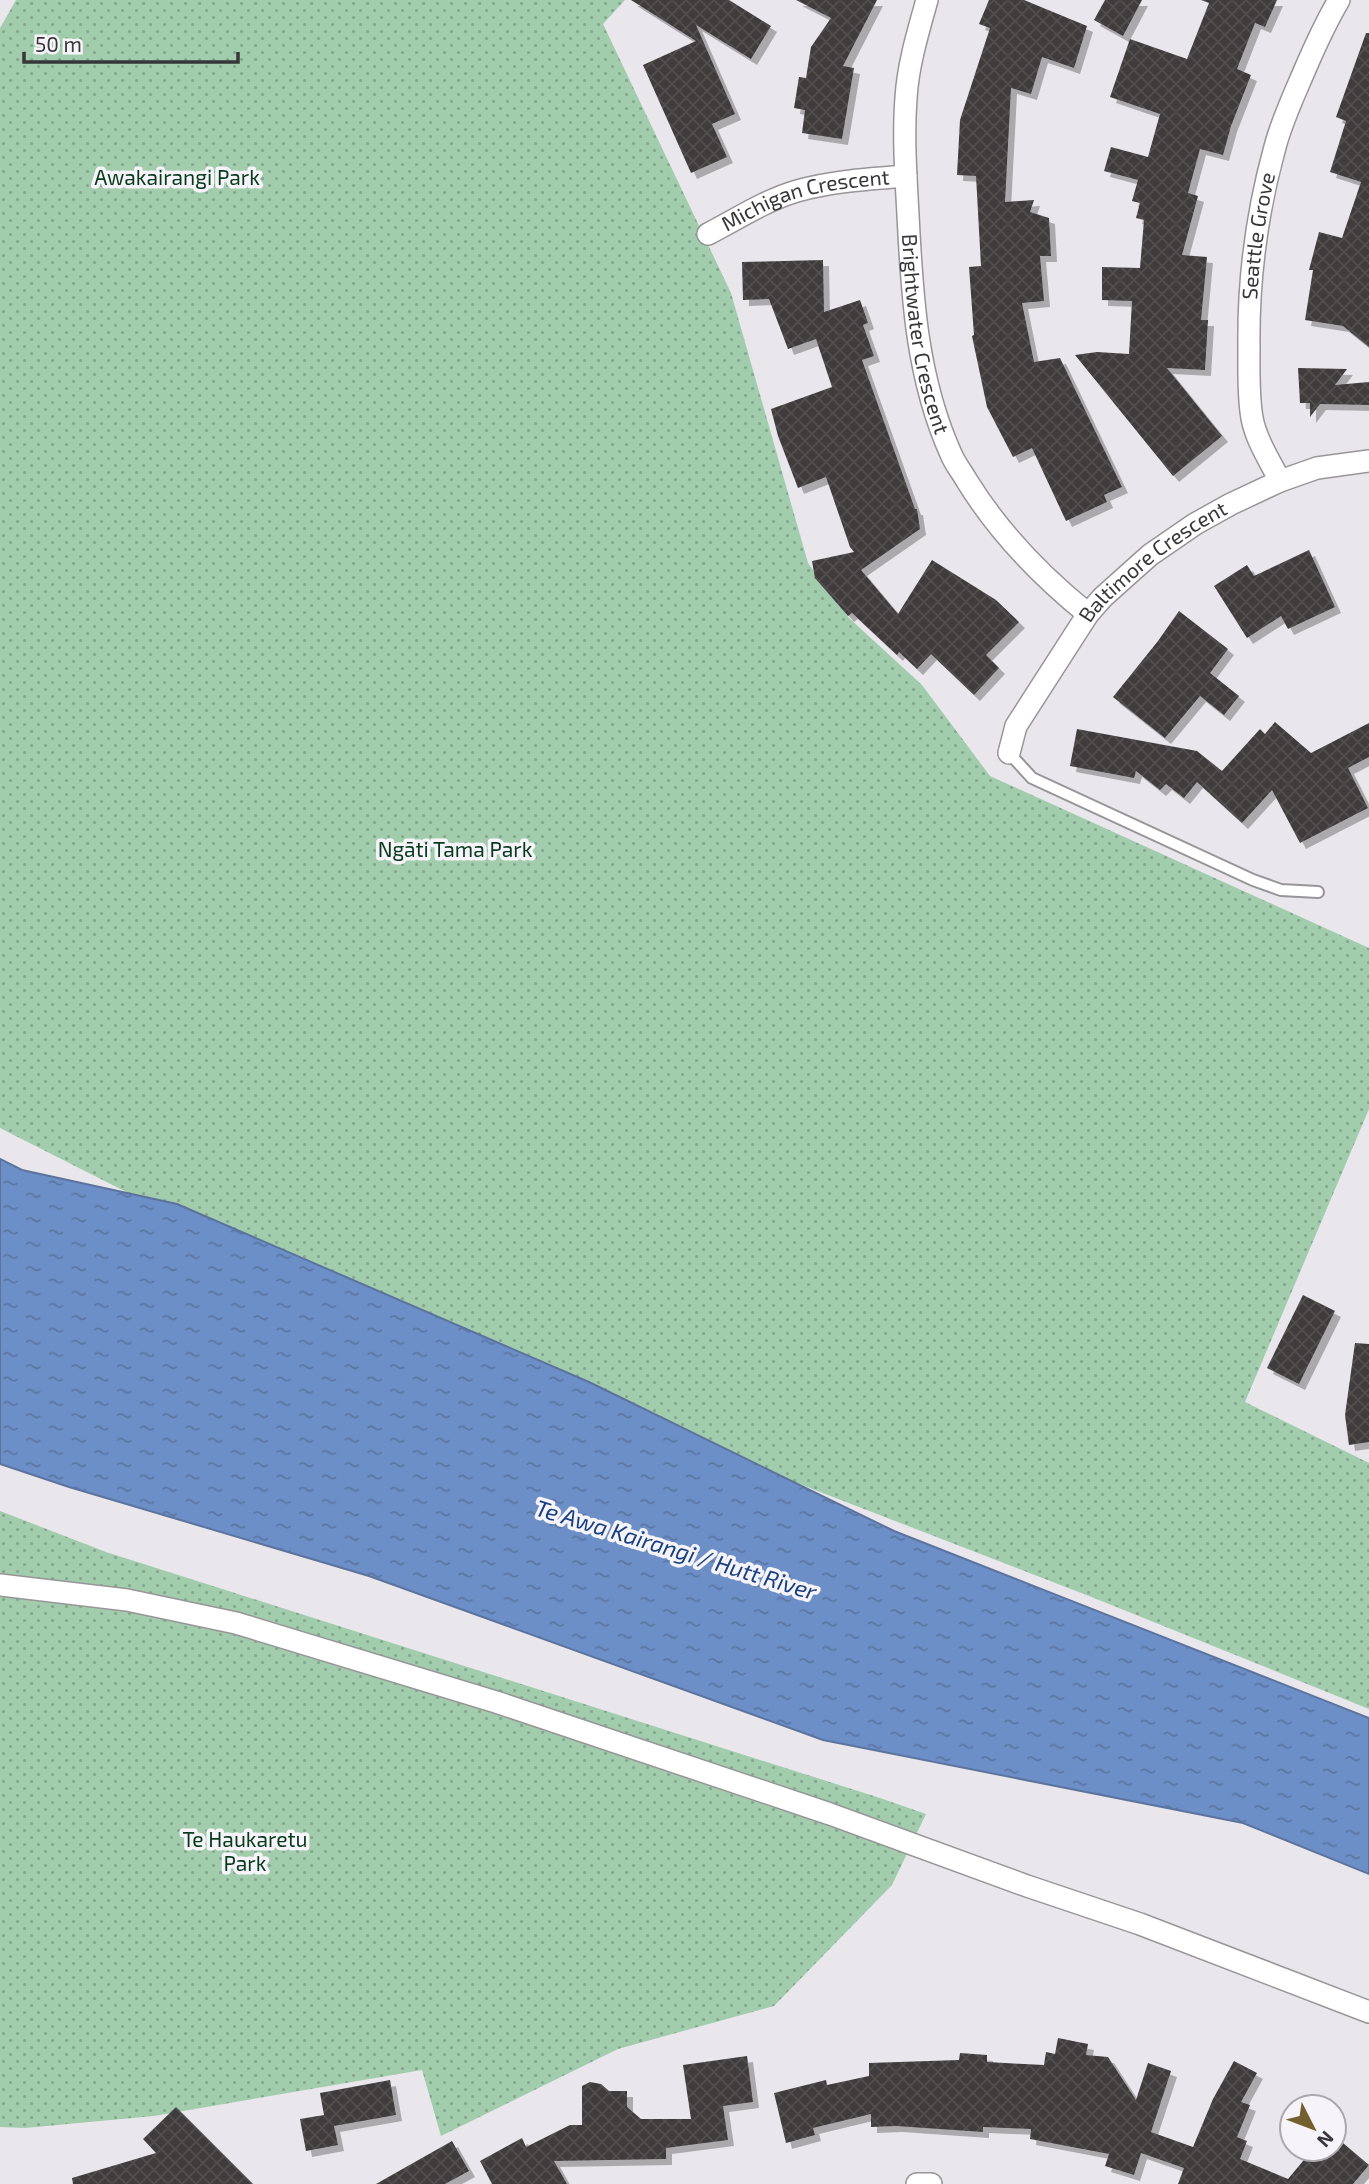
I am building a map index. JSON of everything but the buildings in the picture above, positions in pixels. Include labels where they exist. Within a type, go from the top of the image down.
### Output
[{"type":"street","name":"Brightwater Crescent","points":[[927,0],[915,42],[906,98],[906,176],[912,300],[933,406],[952,456],[995,524],[1041,573],[1088,614]]},
{"type":"street","name":"Seattle Grove","points":[[1280,481],[1259,440],[1252,420],[1249,394],[1249,317],[1255,247],[1275,145],[1311,55],[1339,0]]},
{"type":"street","name":"Michigan Crescent","points":[[708,234],[764,204],[796,191],[848,181],[906,176]]},
{"type":"street","name":"Baltimore Crescent","points":[[1009,753],[1016,726],[1088,614],[1150,555],[1195,524],[1280,481],[1317,468],[1369,461]]},
{"type":"street","points":[[0,1585],[127,1600],[236,1623],[483,1698],[830,1814],[1140,1924],[1369,2012]]},
{"type":"street","points":[[917,2184],[931,2184]]},
{"type":"lane","points":[[1009,753],[1032,778],[1253,880],[1281,890],[1318,892]]},
{"type":"green space","name":"Ngāti Tama Park","points":[[16,0],[625,0],[603,24],[731,293],[808,563],[849,618],[922,685],[990,776],[1369,948],[1369,1109],[1245,1402],[1369,1463],[1369,1709],[1094,1598],[389,1325],[0,1128],[0,28]]},
{"type":"green space","name":"Te Haukaretu Park","points":[[0,1511],[106,1552],[926,1814],[892,1885],[774,2006],[618,2049],[441,2136],[422,2070],[154,2116],[25,2128],[0,2127]]},
{"type":"water","name":"Te Awa Kairangi / Hutt River","points":[[0,1159],[22,1170],[177,1204],[589,1382],[894,1531],[1369,1718],[1369,1874],[1243,1823],[823,1740],[369,1576],[0,1464]]},
{"type":"park label","name":"Awakairangi Park","points":[[177,178]]}]
